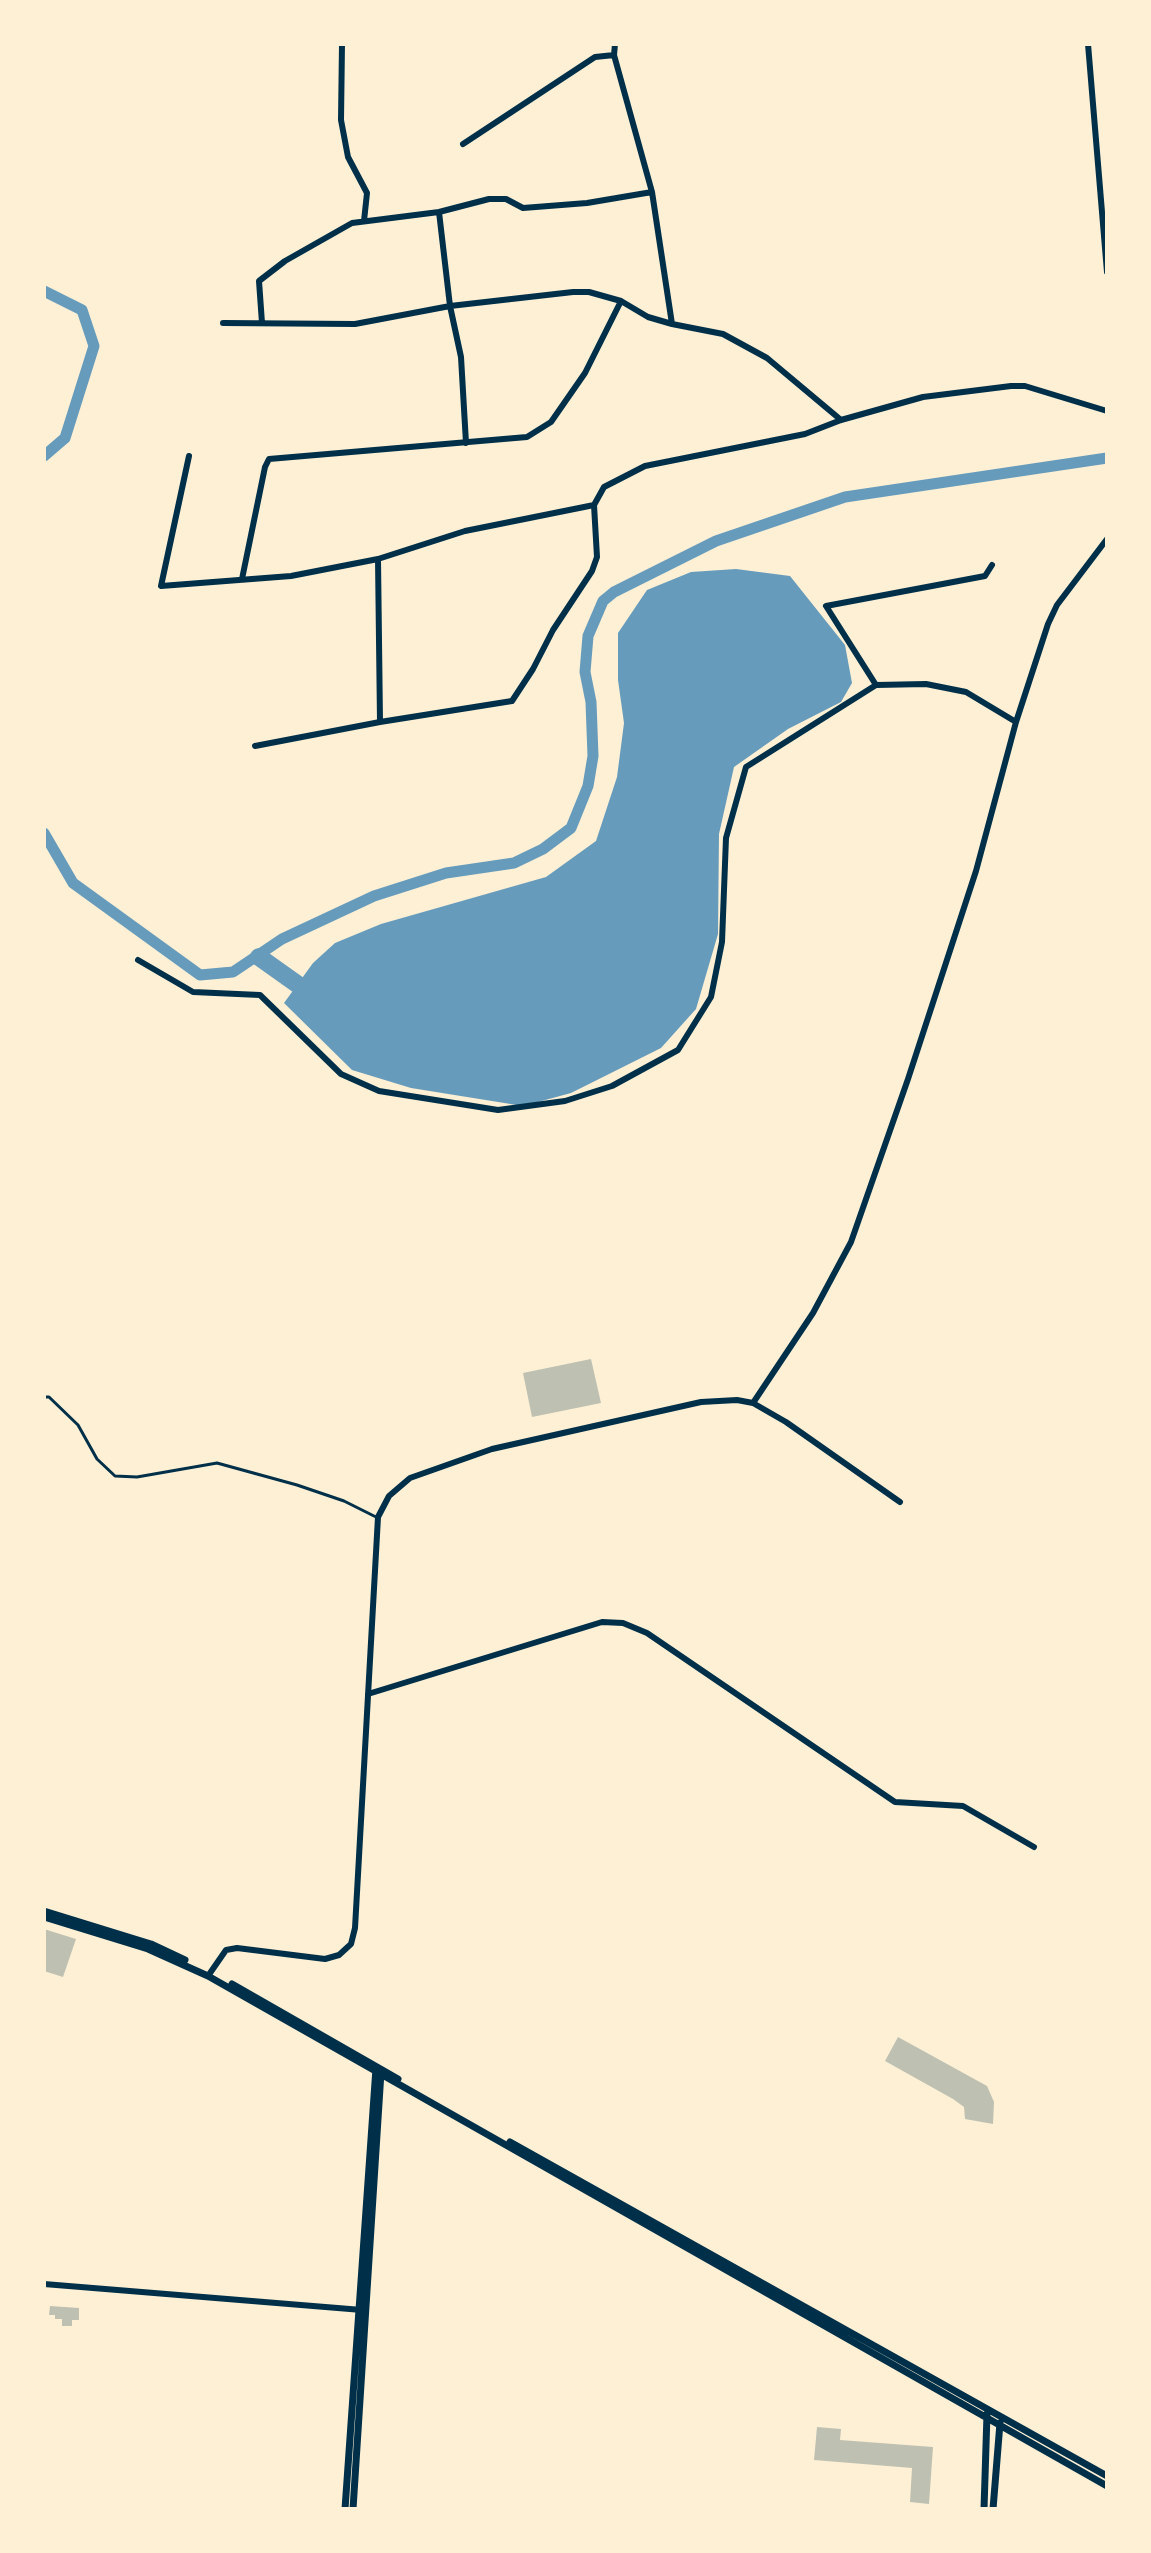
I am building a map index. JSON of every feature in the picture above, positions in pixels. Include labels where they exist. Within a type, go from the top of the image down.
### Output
[{"type":"street","points":[[342,44],[341,120],[348,157],[367,193],[364,221]]},
{"type":"street","points":[[615,44],[614,55],[652,192],[672,324]]},
{"type":"street","points":[[1088,44],[1107,272]]},
{"type":"street","points":[[463,144],[595,57],[614,55]]},
{"type":"street","points":[[262,323],[259,281],[285,261],[352,223],[439,212],[489,199],[506,199],[523,208],[587,203],[652,192]]},
{"type":"street","points":[[439,212],[450,306],[461,357],[466,443]]},
{"type":"street","points":[[223,323],[355,324],[450,306],[589,292],[621,301],[648,317],[723,334],[767,358],[841,420]]},
{"type":"street","points":[[242,579],[269,459],[527,437],[551,422],[585,373],[621,301]]},
{"type":"street","points":[[255,746],[512,701],[592,571],[597,557],[594,505],[604,487],[645,466],[805,434],[841,420],[923,397],[1011,386],[1025,386],[1107,411]]},
{"type":"street","points":[[189,456],[161,586],[291,576],[378,559],[465,531],[594,505]]},
{"type":"street","points":[[753,1403],[813,1313],[851,1242],[976,871],[1016,722],[1048,624],[1057,605],[1107,539]]},
{"type":"street","points":[[378,559],[380,722]]},
{"type":"street","points":[[876,685],[826,606],[985,576],[992,565]]},
{"type":"street","points":[[138,960],[193,992],[260,995],[341,1074],[379,1091],[498,1110],[565,1101],[612,1086],[678,1050],[711,997],[722,942],[726,838],[746,767],[876,685],[926,684],[966,692],[1016,722]]},
{"type":"street","points":[[210,1975],[226,1950],[237,1948],[325,1959],[339,1955],[351,1944],[355,1928],[378,1517],[389,1496],[410,1478],[492,1449],[701,1402],[737,1400],[753,1403],[786,1422],[900,1502]]},
{"type":"street","points":[[368,1694],[602,1622],[623,1623],[643,1631],[895,1802],[963,1806],[1034,1847]]},
{"type":"street","points":[[44,1914],[148,1949],[210,1975],[987,2412],[1107,2486]]},
{"type":"street","points":[[345,2509],[379,2071]]},
{"type":"street","points":[[44,2284],[362,2310]]},
{"type":"street","points":[[353,2509],[362,2310]]},
{"type":"street","points":[[984,2509],[987,2412]]},
{"type":"street","points":[[1000,2420],[1107,2476]]},
{"type":"street","points":[[993,2509],[1000,2420]]},
{"type":"lane","points":[[44,1397],[49,1397],[78,1425],[97,1459],[115,1476],[137,1477],[217,1463],[297,1485],[378,1517]]},
{"type":"water","points":[[736,569],[790,576],[845,645],[852,683],[841,702],[788,729],[734,767],[719,834],[718,934],[696,1009],[661,1048],[571,1093],[523,1106],[411,1088],[352,1070],[284,1003],[313,963],[335,943],[381,924],[546,877],[596,841],[617,777],[624,723],[618,680],[618,633],[647,590],[691,572]]},
{"type":"building","points":[[591,1359],[601,1403],[532,1417],[523,1373]]},
{"type":"building","points":[[44,1929],[76,1939],[63,1977],[44,1971]]},
{"type":"building","points":[[898,2037],[987,2086],[994,2102],[993,2124],[965,2119],[964,2107],[953,2099],[885,2061]]},
{"type":"building","points":[[50,2306],[79,2308],[79,2320],[72,2320],[72,2326],[62,2326],[62,2319],[49,2315]]},
{"type":"building","points":[[817,2427],[841,2429],[840,2440],[933,2447],[929,2504],[910,2502],[912,2468],[814,2460]]},
{"type":"waterway","points":[[44,291],[82,310],[94,346],[65,438],[44,456]]},
{"type":"waterway","points":[[44,833],[73,883],[200,975],[233,972],[282,939],[374,896],[446,873],[514,863],[543,849],[571,828],[588,786],[593,756],[591,702],[585,672],[588,636],[603,601],[614,592],[716,541],[845,497],[1107,458]]},
{"type":"waterway","points":[[259,957],[297,984]]}]
